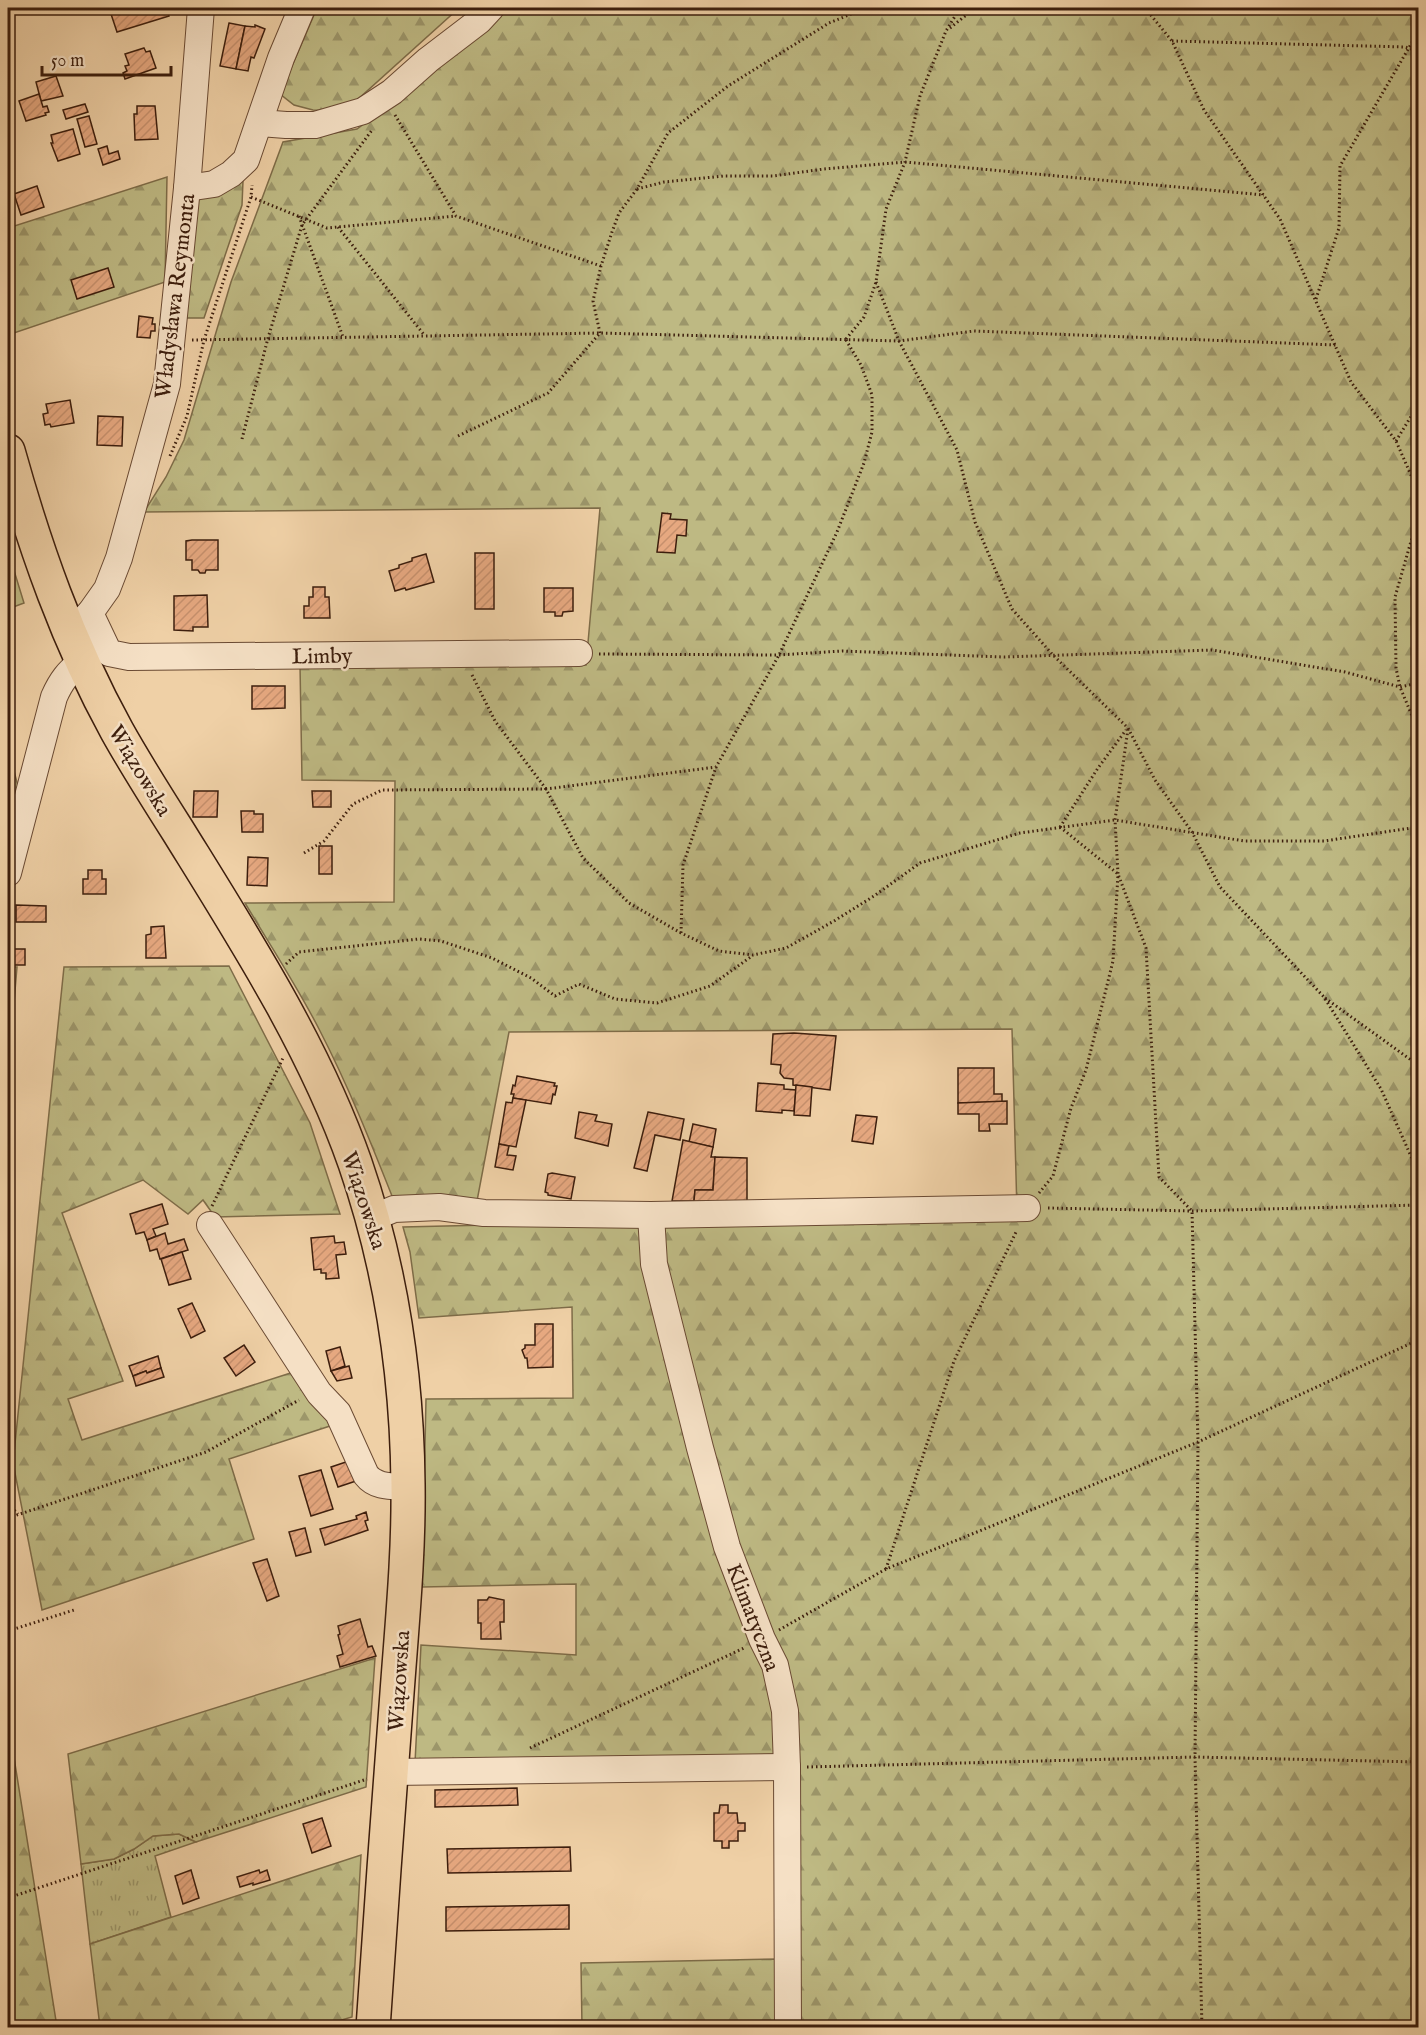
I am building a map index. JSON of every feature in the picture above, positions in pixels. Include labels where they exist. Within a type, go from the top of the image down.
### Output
[{"type":"main road","name":"Wiązowska","points":[[8,451],[33,537],[80,636],[117,731],[266,975],[328,1097],[354,1161],[387,1273],[397,1333],[406,1415],[408,1487],[392,1772],[373,2028]]},
{"type":"street","name":"Władysława Reymonta","points":[[8,873],[54,697],[61,680],[69,671],[80,636],[107,589],[119,558],[167,384],[187,188],[201,8]]},
{"type":"street","points":[[187,188],[214,184],[231,174],[246,160],[281,58],[302,8]]},
{"type":"street","points":[[260,123],[315,125],[387,102],[491,8]]},
{"type":"street","name":"Limby","points":[[80,636],[110,653],[129,657],[579,653]]},
{"type":"street","points":[[372,1218],[394,1209],[439,1207],[484,1213],[651,1215],[1027,1208]]},
{"type":"street","name":"Klimatyczna","points":[[651,1215],[654,1264],[697,1437],[727,1547],[762,1640],[775,1665],[784,1711],[787,1767],[788,2028]]},
{"type":"street","points":[[210,1226],[319,1393],[338,1413],[370,1481],[379,1485],[408,1487]]},
{"type":"street","points":[[392,1772],[787,1767]]},
{"type":"path","points":[[600,333],[593,301],[601,266],[620,213],[637,189],[668,133],[728,86],[829,23],[866,8]]},
{"type":"path","points":[[846,340],[864,317],[876,282],[885,209],[905,162],[920,96],[946,31],[960,8]]},
{"type":"path","points":[[946,31],[975,8]]},
{"type":"path","points":[[1145,8],[1172,41],[1204,110],[1280,219],[1351,382],[1370,410],[1396,441],[1419,491]]},
{"type":"path","points":[[1316,300],[1339,228],[1340,166],[1414,39],[1419,9]]},
{"type":"path","points":[[1172,41],[1409,48],[1419,51]]},
{"type":"path","points":[[242,439],[268,339],[302,225],[387,102],[456,216]]},
{"type":"path","points":[[140,479],[171,456],[187,416],[204,340],[251,197],[252,176],[246,160]]},
{"type":"path","points":[[637,189],[664,182],[724,176],[773,176],[905,162],[1264,195]]},
{"type":"path","points":[[251,197],[327,228],[456,216],[601,266]]},
{"type":"path","points":[[299,216],[343,337]]},
{"type":"path","points":[[338,227],[425,336]]},
{"type":"path","points":[[876,282],[899,341],[957,450],[975,522],[1012,609],[1053,656],[1128,728],[1155,780],[1192,832],[1220,887],[1324,997],[1419,1065]]},
{"type":"path","points":[[171,341],[600,333],[899,341],[974,331],[1335,345]]},
{"type":"path","points":[[458,436],[548,393],[600,333]]},
{"type":"path","points":[[681,933],[683,865],[716,767],[779,655],[837,532],[864,463],[872,432],[872,395],[861,365],[846,340]]},
{"type":"path","points":[[1396,441],[1419,405]]},
{"type":"path","points":[[1419,517],[1395,597],[1396,668],[1400,687],[1419,730]]},
{"type":"path","points":[[579,653],[779,655],[842,651],[1004,657],[1212,650],[1345,672],[1400,687],[1419,683]]},
{"type":"path","points":[[461,654],[495,721],[546,789],[583,858],[629,903],[681,933],[719,951],[753,955],[786,948],[874,896],[920,863],[1020,833],[1115,820],[1244,841],[1324,841],[1419,827]]},
{"type":"path","points":[[886,1569],[954,1361],[1027,1208],[1053,1176],[1071,1108],[1086,1070],[1113,961],[1118,874],[1115,820],[1128,728]]},
{"type":"path","points":[[1060,827],[1098,768],[1128,728]]},
{"type":"path","points":[[304,853],[324,841],[353,804],[382,790],[546,789],[716,767]]},
{"type":"path","points":[[1060,827],[1118,874],[1146,948],[1159,1177],[1192,1211],[1198,1442],[1195,1757],[1202,2028]]},
{"type":"path","points":[[280,970],[299,952],[419,939],[441,941],[492,958],[531,978],[555,996],[579,984],[615,999],[657,1003],[710,986],[753,955]]},
{"type":"path","points":[[1324,997],[1381,1089],[1419,1172]]},
{"type":"path","points":[[210,1226],[212,1204],[284,1056],[299,1037]]},
{"type":"path","points":[[1027,1208],[1192,1211],[1419,1205]]},
{"type":"path","points":[[521,1752],[762,1640],[886,1569],[1198,1442],[1419,1340]]},
{"type":"path","points":[[8,1518],[206,1452],[300,1400]]},
{"type":"path","points":[[8,1504],[18,1514]]},
{"type":"path","points":[[8,1631],[74,1610]]},
{"type":"path","points":[[787,1767],[1195,1757],[1419,1762]]},
{"type":"path","points":[[8,1898],[392,1772]]},
{"type":"green space","points":[[317,8],[459,8],[357,100],[332,111],[313,110],[294,105],[280,94]]},
{"type":"green space","points":[[502,8],[1418,8],[1418,2027],[796,2027],[795,1754],[415,1763],[421,1645],[576,1655],[576,1584],[422,1587],[426,1399],[573,1398],[572,1307],[419,1318],[410,1252],[403,1227],[1017,1212],[1012,1029],[509,1032],[477,1201],[394,1201],[330,1050],[302,997],[245,903],[394,902],[395,781],[302,780],[300,665],[586,665],[600,508],[144,512],[166,477],[184,440],[231,282],[283,142],[357,129],[419,82]]},
{"type":"green space","points":[[167,177],[165,282],[8,335],[8,228]]},
{"type":"green space","points":[[243,181],[242,205],[204,318],[183,318],[195,198]]},
{"type":"green space","points":[[8,551],[24,603],[8,609]]},
{"type":"green space","points":[[8,748],[20,794],[8,837]]},
{"type":"green space","points":[[229,966],[310,1123],[340,1214],[215,1217],[203,1200],[188,1214],[143,1180],[62,1213],[123,1381],[68,1399],[82,1440],[297,1371],[333,1425],[229,1459],[254,1539],[42,1610],[13,1463],[64,967]]},
{"type":"green space","points":[[8,967],[17,967],[8,1073]]},
{"type":"green space","points":[[375,1658],[366,1787],[196,1842],[179,1834],[153,1836],[114,1859],[81,1864],[68,1754]]},
{"type":"green space","points":[[8,1720],[57,2027],[8,2027]]},
{"type":"green space","points":[[179,1834],[196,1842],[155,1856],[171,1917],[90,1944],[81,1864],[114,1859],[153,1836]]},
{"type":"green space","points":[[361,1855],[352,2017],[314,2028],[100,2027],[90,1944]]},
{"type":"green space","points":[[778,1959],[779,2027],[582,2027],[581,1963]]},
{"type":"building","points":[[109,8],[166,8],[169,16],[117,32]]},
{"type":"building","points":[[229,23],[245,26],[236,69],[220,66]]},
{"type":"building","points":[[255,25],[265,29],[254,58],[251,57],[248,71],[236,69],[245,26],[255,27]]},
{"type":"building","points":[[144,48],[146,52],[150,51],[156,68],[125,79],[123,73],[127,71],[125,66],[129,65],[125,54]]},
{"type":"building","points":[[56,76],[63,96],[41,101],[36,82]]},
{"type":"building","points":[[39,94],[43,107],[47,106],[49,112],[26,121],[19,101]]},
{"type":"building","points":[[85,104],[88,112],[66,119],[63,110]]},
{"type":"building","points":[[137,106],[155,106],[158,139],[135,140],[134,114],[137,114]]},
{"type":"building","points":[[89,116],[97,144],[85,147],[77,119]]},
{"type":"building","points":[[73,129],[80,154],[58,161],[51,143],[53,143],[51,135]]},
{"type":"building","points":[[107,146],[109,154],[118,151],[120,159],[103,165],[98,149]]},
{"type":"building","points":[[37,186],[44,207],[21,215],[14,194]]},
{"type":"building","points":[[108,268],[114,287],[77,299],[71,280]]},
{"type":"building","points":[[139,316],[153,318],[152,324],[155,324],[155,331],[151,331],[150,338],[137,337]]},
{"type":"building","points":[[70,400],[74,423],[51,427],[50,424],[45,425],[43,414],[48,413],[46,404]]},
{"type":"building","points":[[98,416],[123,417],[122,446],[97,445]]},
{"type":"building","points":[[662,513],[671,514],[670,519],[687,520],[686,536],[677,535],[675,553],[657,552]]},
{"type":"building","points":[[218,540],[218,570],[206,570],[205,573],[200,573],[198,570],[192,570],[192,560],[186,560],[186,541]]},
{"type":"building","points":[[475,553],[494,553],[494,609],[475,609]]},
{"type":"building","points":[[426,554],[434,582],[395,591],[389,571],[412,561],[412,558]]},
{"type":"building","points":[[313,587],[325,587],[325,597],[329,597],[330,618],[304,618],[304,606],[309,606],[309,597],[313,597]]},
{"type":"building","points":[[544,588],[573,588],[573,611],[563,612],[562,616],[555,616],[555,612],[544,612]]},
{"type":"building","points":[[207,595],[208,627],[193,627],[193,631],[174,630],[174,596]]},
{"type":"building","points":[[252,686],[285,686],[285,708],[252,709]]},
{"type":"building","points":[[194,791],[218,791],[217,817],[193,817]]},
{"type":"building","points":[[312,791],[331,791],[331,807],[313,807]]},
{"type":"building","points":[[241,811],[263,814],[263,832],[242,832]]},
{"type":"building","points":[[319,846],[332,846],[332,874],[319,874]]},
{"type":"building","points":[[248,857],[268,858],[267,886],[247,885]]},
{"type":"building","points":[[88,870],[102,870],[102,879],[106,879],[106,894],[83,894],[83,879],[88,879]]},
{"type":"building","points":[[16,905],[46,906],[46,922],[16,922]]},
{"type":"building","points":[[164,926],[166,958],[146,958],[146,935],[151,934],[151,927]]},
{"type":"building","points":[[8,949],[25,949],[25,965],[8,965]]},
{"type":"building","points":[[773,1034],[836,1036],[830,1090],[793,1085],[793,1079],[784,1078],[780,1073],[781,1065],[771,1064]]},
{"type":"building","points":[[958,1068],[994,1068],[994,1094],[1002,1094],[1002,1102],[958,1103]]},
{"type":"building","points":[[517,1076],[555,1083],[554,1086],[557,1086],[551,1104],[513,1098],[514,1094],[511,1094]]},
{"type":"building","points":[[758,1083],[784,1085],[784,1089],[796,1090],[794,1111],[782,1110],[782,1113],[756,1111]]},
{"type":"building","points":[[796,1085],[812,1087],[810,1116],[794,1115]]},
{"type":"building","points":[[513,1098],[526,1100],[516,1147],[499,1144],[506,1102],[512,1103]]},
{"type":"building","points":[[1007,1101],[1007,1124],[989,1124],[990,1131],[979,1131],[979,1114],[958,1114],[958,1103]]},
{"type":"building","points":[[579,1112],[597,1115],[595,1121],[612,1124],[608,1146],[575,1138]]},
{"type":"building","points":[[648,1112],[684,1119],[680,1140],[655,1135],[647,1171],[634,1168]]},
{"type":"building","points":[[856,1115],[877,1117],[873,1144],[852,1141]]},
{"type":"building","points":[[693,1124],[716,1129],[713,1147],[689,1142]]},
{"type":"building","points":[[683,1140],[713,1147],[711,1157],[715,1157],[713,1190],[695,1190],[694,1201],[672,1201]]},
{"type":"building","points":[[499,1144],[509,1146],[507,1155],[516,1156],[513,1170],[495,1167]]},
{"type":"building","points":[[715,1157],[747,1158],[747,1202],[694,1201],[695,1190],[713,1190]]},
{"type":"building","points":[[548,1174],[575,1177],[571,1199],[548,1195],[545,1192]]},
{"type":"building","points":[[162,1204],[168,1224],[153,1229],[156,1236],[147,1240],[144,1232],[136,1234],[130,1214]]},
{"type":"building","points":[[165,1233],[168,1244],[184,1239],[188,1250],[160,1259],[157,1249],[150,1251],[147,1240]]},
{"type":"building","points":[[334,1236],[335,1243],[344,1242],[346,1254],[336,1255],[339,1278],[326,1279],[326,1273],[321,1273],[321,1269],[314,1270],[311,1238]]},
{"type":"building","points":[[182,1252],[191,1279],[169,1285],[161,1259]]},
{"type":"building","points":[[192,1303],[205,1331],[191,1338],[178,1309]]},
{"type":"building","points":[[535,1324],[553,1324],[553,1367],[528,1368],[527,1358],[522,1350],[525,1345],[535,1345]]},
{"type":"building","points":[[244,1345],[255,1362],[236,1376],[224,1358]]},
{"type":"building","points":[[340,1347],[345,1366],[331,1371],[326,1351]]},
{"type":"building","points":[[158,1356],[161,1368],[133,1376],[129,1366]]},
{"type":"building","points":[[349,1366],[352,1378],[337,1381],[331,1371]]},
{"type":"building","points":[[161,1368],[164,1377],[136,1386],[133,1376]]},
{"type":"building","points":[[349,1461],[356,1481],[338,1487],[331,1467]]},
{"type":"building","points":[[321,1470],[333,1509],[311,1516],[299,1476]]},
{"type":"building","points":[[366,1512],[368,1520],[365,1521],[368,1530],[325,1545],[320,1529],[357,1519],[356,1516]]},
{"type":"building","points":[[305,1528],[311,1552],[296,1556],[289,1532]]},
{"type":"building","points":[[267,1559],[279,1596],[267,1601],[253,1563]]},
{"type":"building","points":[[489,1597],[504,1600],[504,1622],[500,1622],[501,1639],[481,1639],[478,1600],[487,1600]]},
{"type":"building","points":[[360,1619],[368,1647],[372,1646],[376,1656],[340,1667],[337,1656],[343,1654],[338,1626]]},
{"type":"building","points":[[517,1788],[518,1805],[435,1807],[435,1790]]},
{"type":"building","points":[[720,1805],[728,1805],[728,1813],[737,1813],[738,1823],[745,1823],[745,1831],[738,1831],[738,1841],[729,1841],[729,1848],[722,1848],[722,1841],[714,1841],[714,1813],[719,1813]]},
{"type":"building","points":[[322,1818],[331,1846],[312,1853],[303,1824]]},
{"type":"building","points":[[570,1847],[571,1871],[448,1873],[447,1849]]},
{"type":"building","points":[[191,1870],[199,1898],[183,1904],[175,1876]]},
{"type":"building","points":[[259,1870],[260,1873],[267,1870],[270,1880],[240,1887],[237,1877]]},
{"type":"building","points":[[569,1905],[569,1929],[446,1931],[446,1907]]}]
